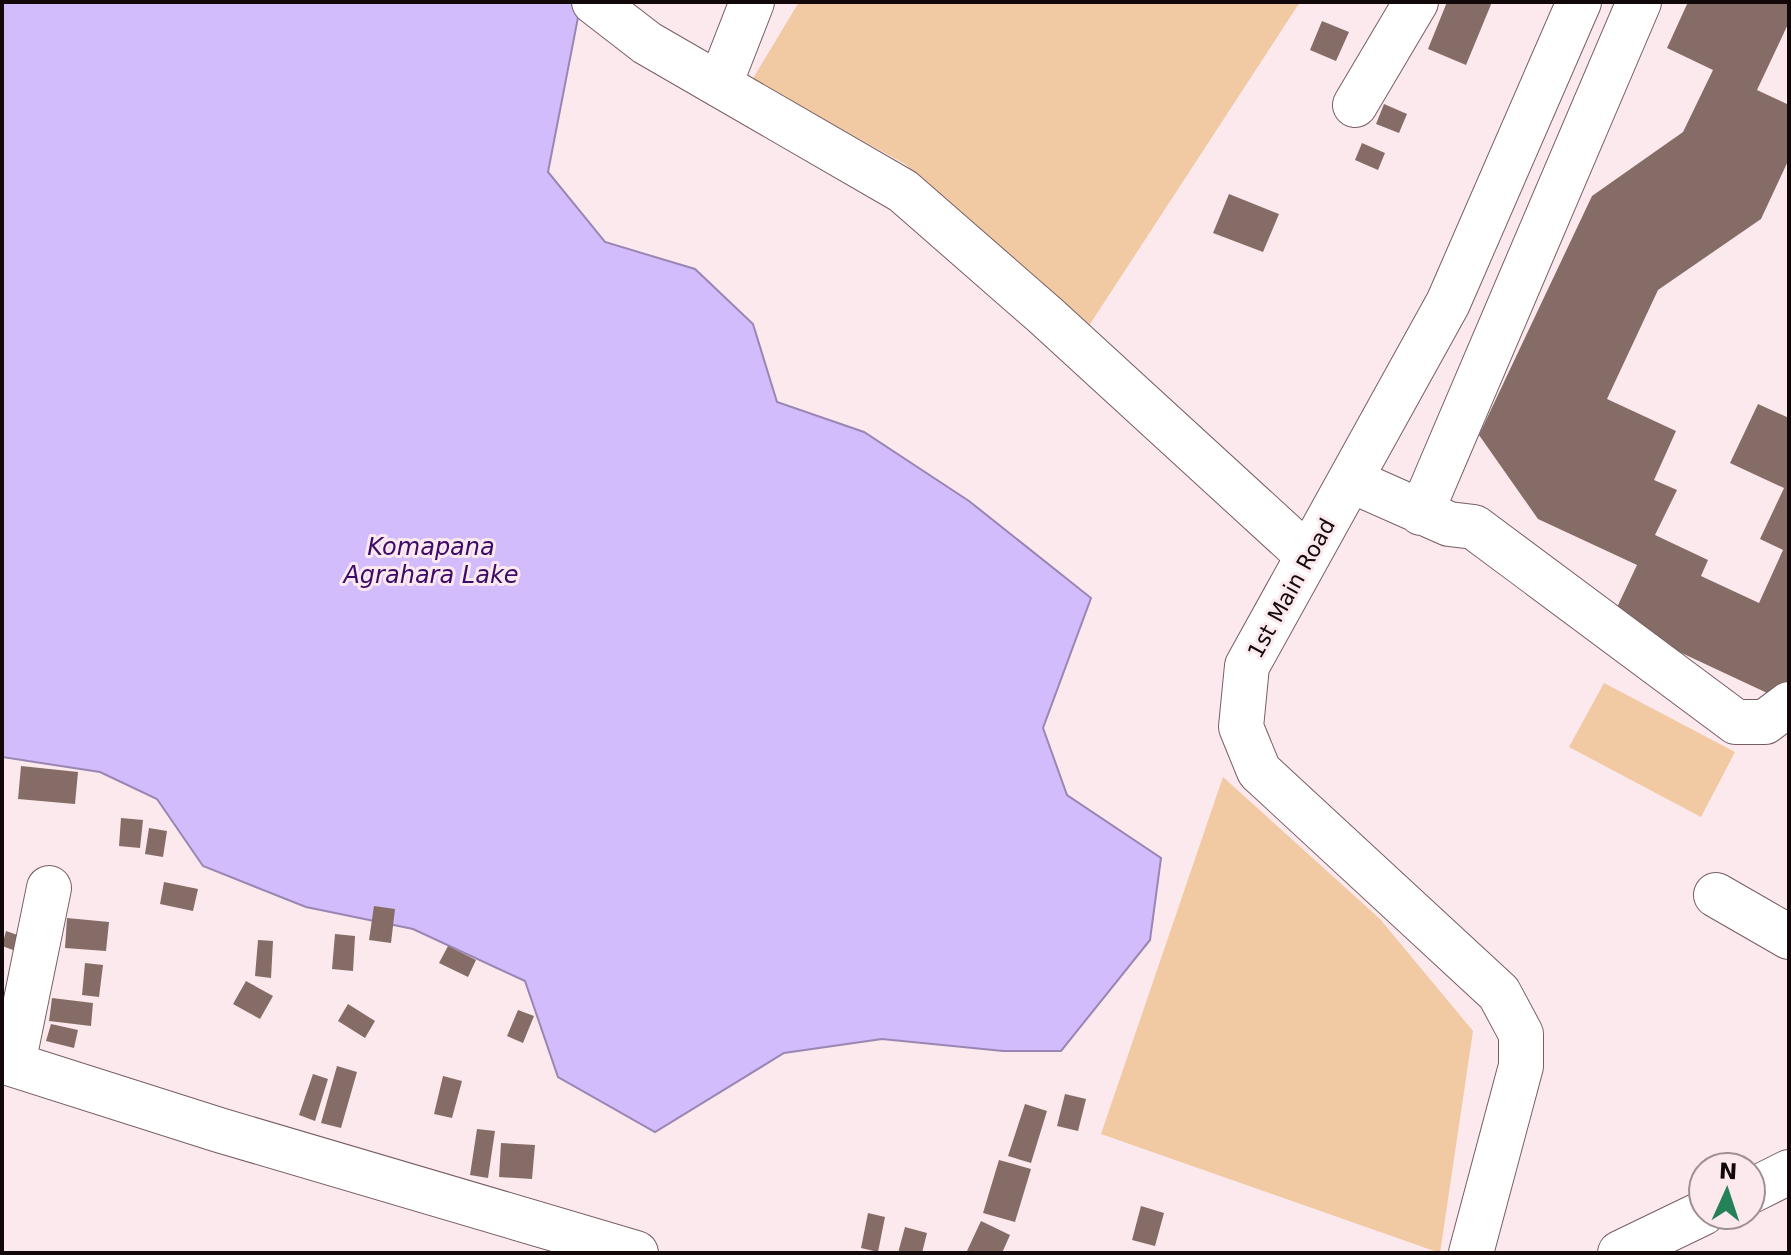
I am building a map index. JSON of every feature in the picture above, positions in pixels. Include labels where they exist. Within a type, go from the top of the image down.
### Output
[{"type":"street","points":[[594,2],[647,43],[903,191],[1045,315],[1308,556]]},
{"type":"street","points":[[720,84],[752,2]]},
{"type":"street","points":[[1355,105],[1416,2]]},
{"type":"street","name":"1st Main Road","points":[[1471,1253],[1521,1066],[1521,1034],[1499,993],[1259,771],[1241,727],[1247,666],[1448,303],[1579,2]]},
{"type":"street","points":[[1421,513],[1639,2]]},
{"type":"street","points":[[1350,480],[1449,524],[1474,527],[1736,722],[1765,722],[1789,704]]},
{"type":"street","points":[[49,888],[8,1062],[219,1130],[636,1253]]},
{"type":"street","points":[[1716,895],[1789,937]]},
{"type":"street","points":[[1767,1183],[1789,1172]]},
{"type":"street","points":[[1620,1253],[1687,1221]]},
{"type":"shaded area","points":[[799,2],[1300,2],[1079,341],[905,164],[752,80]]},
{"type":"shaded area","points":[[1604,683],[1735,752],[1701,817],[1569,747]]},
{"type":"shaded area","points":[[1223,777],[1380,919],[1473,1031],[1440,1253],[1101,1134]]},
{"type":"water","name":"Komapana Agrahara Lake","points":[[2,2],[581,2],[548,172],[605,242],[695,269],[753,324],[777,402],[864,432],[969,501],[1091,598],[1043,728],[1067,795],[1161,858],[1150,940],[1061,1051],[1003,1051],[882,1039],[784,1053],[655,1132],[558,1077],[525,981],[413,929],[306,907],[203,866],[157,799],[100,772],[2,757]]},
{"type":"building","points":[[1447,2],[1492,2],[1466,65],[1428,49]]},
{"type":"building","points":[[1688,2],[1789,2],[1789,22],[1757,90],[1789,105],[1789,159],[1761,219],[1658,290],[1607,399],[1676,431],[1654,480],[1677,490],[1655,535],[1708,560],[1701,576],[1759,603],[1783,550],[1760,539],[1784,488],[1730,463],[1758,404],[1789,418],[1789,680],[1780,699],[1611,620],[1637,565],[1538,519],[1479,435],[1592,196],[1683,132],[1713,70],[1667,48]]},
{"type":"building","points":[[1322,21],[1349,32],[1336,61],[1310,50]]},
{"type":"building","points":[[1384,104],[1407,114],[1399,133],[1376,124]]},
{"type":"building","points":[[1362,143],[1385,153],[1378,170],[1355,160]]},
{"type":"building","points":[[1229,194],[1279,214],[1263,252],[1213,233]]},
{"type":"building","points":[[21,766],[78,772],[75,804],[18,799]]},
{"type":"building","points":[[121,818],[143,820],[140,848],[119,846]]},
{"type":"building","points":[[149,828],[167,831],[163,857],[145,854]]},
{"type":"building","points":[[164,882],[198,889],[193,911],[160,904]]},
{"type":"building","points":[[374,906],[395,909],[391,943],[369,940]]},
{"type":"building","points":[[67,918],[109,922],[106,951],[65,948]]},
{"type":"building","points":[[6,931],[32,940],[27,955],[2,946]]},
{"type":"building","points":[[335,934],[355,936],[353,971],[332,969]]},
{"type":"building","points":[[258,940],[273,941],[271,978],[255,976]]},
{"type":"building","points":[[448,946],[476,960],[468,977],[439,963]]},
{"type":"building","points":[[85,963],[103,965],[99,997],[82,995]]},
{"type":"building","points":[[246,981],[273,996],[260,1019],[233,1004]]},
{"type":"building","points":[[52,998],[93,1003],[91,1026],[49,1021]]},
{"type":"building","points":[[348,1004],[375,1021],[365,1038],[338,1021]]},
{"type":"building","points":[[518,1010],[534,1016],[523,1043],[507,1036]]},
{"type":"building","points":[[51,1024],[78,1030],[74,1048],[46,1041]]},
{"type":"building","points":[[337,1066],[357,1072],[341,1128],[321,1123]]},
{"type":"building","points":[[313,1074],[328,1079],[315,1121],[299,1115]]},
{"type":"building","points":[[443,1076],[462,1081],[452,1118],[434,1114]]},
{"type":"building","points":[[1065,1094],[1086,1099],[1078,1131],[1057,1126]]},
{"type":"building","points":[[1025,1104],[1047,1111],[1031,1163],[1008,1156]]},
{"type":"building","points":[[477,1129],[495,1131],[488,1178],[470,1175]]},
{"type":"building","points":[[501,1143],[535,1145],[532,1179],[499,1177]]},
{"type":"building","points":[[999,1160],[1031,1169],[1015,1222],[983,1213]]},
{"type":"building","points":[[1141,1206],[1164,1213],[1155,1246],[1132,1240]]},
{"type":"building","points":[[868,1213],[885,1217],[878,1252],[861,1248]]},
{"type":"building","points":[[981,1221],[1010,1235],[1002,1253],[966,1253]]},
{"type":"building","points":[[905,1227],[927,1233],[922,1253],[898,1253]]}]
